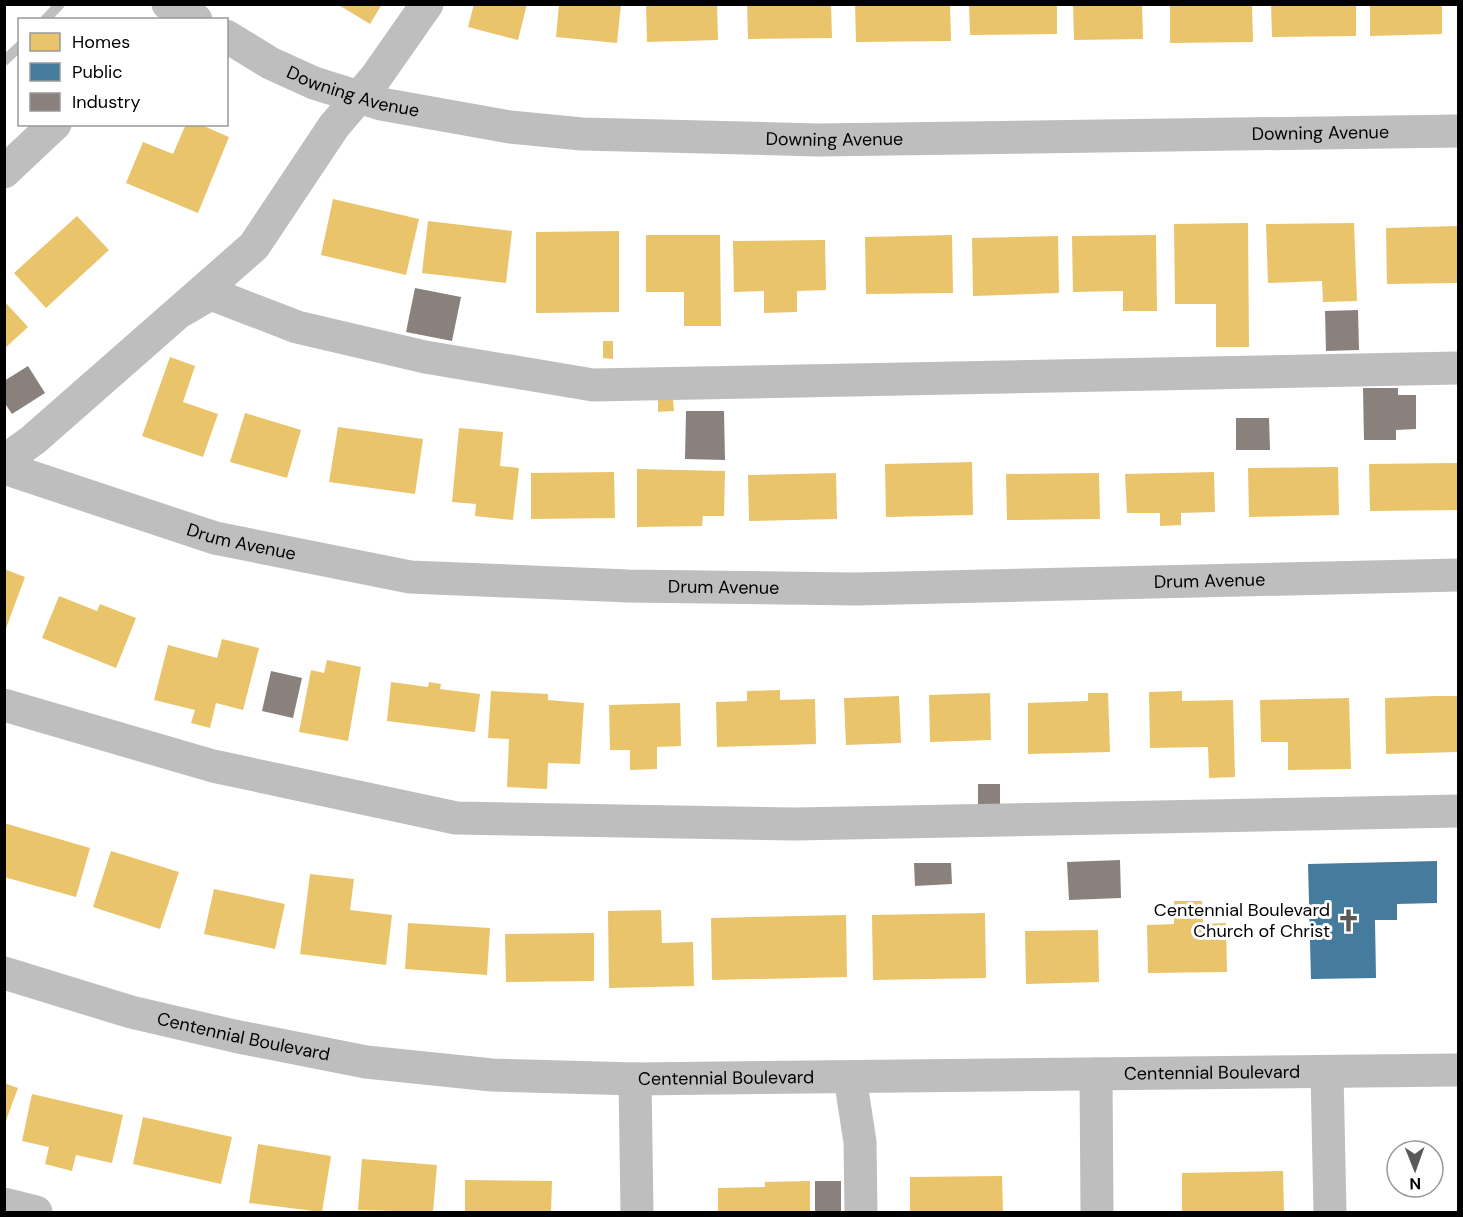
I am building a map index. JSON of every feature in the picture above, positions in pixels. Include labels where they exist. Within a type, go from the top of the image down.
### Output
[{"type":"street","points":[[154,18],[167,4],[192,18]]},
{"type":"street","points":[[4,461],[33,440],[254,246],[334,126],[359,97],[427,4]]},
{"type":"street","name":"Downing Avenue","points":[[228,37],[270,63],[314,83],[381,104],[519,128],[661,137],[819,140],[1458,131]]},
{"type":"street","points":[[4,172],[53,126]]},
{"type":"street","points":[[254,246],[251,278],[255,292],[270,311],[297,327]]},
{"type":"street","points":[[183,310],[214,295],[297,327],[425,357],[593,385],[1458,368]]},
{"type":"street","name":"Drum Avenue","points":[[4,468],[215,538],[410,577],[628,586],[855,589],[1458,575]]},
{"type":"street","points":[[4,705],[213,766],[456,818],[796,824],[1458,811]]},
{"type":"street","name":"Centennial Boulevard","points":[[4,973],[131,1012],[366,1062],[492,1075],[635,1079],[1458,1070]]},
{"type":"street","points":[[1328,1072],[1330,1212]]},
{"type":"street","points":[[1095,1074],[1097,1212]]},
{"type":"street","points":[[850,1077],[860,1142],[861,1212]]},
{"type":"street","points":[[635,1079],[637,1212]]},
{"type":"street","points":[[4,1204],[36,1212]]},
{"type":"building: Homes","points":[[337,4],[382,4],[370,24]]},
{"type":"building: Homes","points":[[474,4],[527,4],[518,40],[468,27]]},
{"type":"building: Homes","points":[[559,4],[621,4],[617,43],[556,37]]},
{"type":"building: Homes","points":[[646,4],[717,4],[718,40],[647,42]]},
{"type":"building: Homes","points":[[747,4],[831,4],[832,38],[748,39]]},
{"type":"building: Homes","points":[[855,4],[950,4],[951,41],[856,42]]},
{"type":"building: Homes","points":[[969,4],[1057,4],[1057,34],[970,35]]},
{"type":"building: Homes","points":[[1073,4],[1142,4],[1143,39],[1074,40]]},
{"type":"building: Homes","points":[[1170,4],[1252,4],[1253,42],[1170,43]]},
{"type":"building: Homes","points":[[1370,4],[1442,4],[1442,34],[1370,36]]},
{"type":"building: Homes","points":[[1271,5],[1356,5],[1356,36],[1272,37]]},
{"type":"building: Homes","points":[[185,126],[204,126],[229,137],[198,213],[126,183],[143,142],[173,154]]},
{"type":"building: Homes","points":[[333,199],[419,219],[406,275],[321,255]]},
{"type":"building: Homes","points":[[77,216],[109,250],[46,308],[14,273]]},
{"type":"building: Homes","points":[[428,221],[512,231],[506,283],[422,273]]},
{"type":"building: Homes","points":[[1248,223],[1249,347],[1216,347],[1216,304],[1175,304],[1174,224]]},
{"type":"building: Homes","points":[[1354,223],[1357,301],[1323,302],[1322,281],[1268,283],[1266,224]]},
{"type":"building: Homes","points":[[1458,226],[1458,283],[1387,284],[1386,228]]},
{"type":"building: Homes","points":[[619,231],[619,312],[536,313],[536,232]]},
{"type":"building: Homes","points":[[646,235],[720,235],[721,326],[684,326],[684,292],[646,292]]},
{"type":"building: Homes","points":[[952,235],[953,293],[866,294],[865,237]]},
{"type":"building: Homes","points":[[1156,235],[1157,311],[1123,311],[1123,291],[1073,292],[1072,236]]},
{"type":"building: Homes","points":[[1058,236],[1059,293],[973,296],[972,238]]},
{"type":"building: Homes","points":[[825,240],[826,290],[797,291],[797,312],[764,313],[764,291],[734,292],[733,241]]},
{"type":"building: Homes","points":[[4,301],[28,327],[4,349]]},
{"type":"building: Homes","points":[[603,341],[613,341],[613,359],[603,358]]},
{"type":"building: Homes","points":[[170,357],[195,366],[183,402],[218,414],[203,457],[142,436]]},
{"type":"building: Homes","points":[[658,399],[673,399],[674,411],[658,412]]},
{"type":"building: Homes","points":[[245,413],[301,430],[287,478],[230,462]]},
{"type":"building: Homes","points":[[338,427],[423,439],[415,494],[329,482]]},
{"type":"building: Homes","points":[[459,428],[503,432],[500,466],[519,468],[513,520],[475,516],[476,504],[452,502]]},
{"type":"building: Homes","points":[[972,462],[973,515],[886,517],[885,464]]},
{"type":"building: Homes","points":[[1458,463],[1458,510],[1370,511],[1369,464]]},
{"type":"building: Homes","points":[[1338,467],[1339,515],[1249,517],[1248,468]]},
{"type":"building: Homes","points":[[637,469],[725,471],[724,516],[703,516],[702,526],[637,527]]},
{"type":"building: Homes","points":[[614,472],[615,518],[531,519],[531,473]]},
{"type":"building: Homes","points":[[1214,472],[1215,512],[1181,513],[1181,525],[1160,526],[1160,513],[1127,513],[1125,474]]},
{"type":"building: Homes","points":[[836,473],[837,519],[749,521],[748,475]]},
{"type":"building: Homes","points":[[1099,473],[1100,519],[1007,520],[1006,474]]},
{"type":"building: Homes","points":[[4,569],[25,577],[5,631],[4,631]]},
{"type":"building: Homes","points":[[59,596],[97,611],[100,604],[136,618],[116,668],[42,638]]},
{"type":"building: Homes","points":[[222,639],[259,648],[243,710],[216,703],[210,728],[191,723],[195,710],[154,700],[168,645],[217,658]]},
{"type":"building: Homes","points":[[327,660],[361,667],[348,741],[299,732],[311,670],[324,673]]},
{"type":"building: Homes","points":[[391,682],[428,687],[429,682],[441,684],[440,689],[480,694],[475,732],[387,721]]},
{"type":"building: Homes","points":[[780,690],[780,700],[815,699],[816,744],[717,747],[716,702],[747,701],[747,691]]},
{"type":"building: Homes","points":[[491,691],[548,694],[548,700],[584,703],[580,764],[548,763],[547,789],[507,787],[509,739],[488,738]]},
{"type":"building: Homes","points":[[1182,691],[1182,701],[1233,700],[1235,777],[1209,778],[1208,747],[1150,748],[1149,692]]},
{"type":"building: Homes","points":[[990,693],[991,740],[930,742],[929,695]]},
{"type":"building: Homes","points":[[1088,693],[1108,693],[1110,752],[1028,754],[1028,703],[1088,701]]},
{"type":"building: Homes","points":[[899,696],[901,743],[846,745],[844,698]]},
{"type":"building: Homes","points":[[1458,696],[1458,752],[1386,754],[1385,698]]},
{"type":"building: Homes","points":[[1349,698],[1351,769],[1288,770],[1288,742],[1261,742],[1260,700]]},
{"type":"building: Homes","points":[[680,703],[681,746],[657,747],[657,769],[630,770],[630,750],[610,750],[609,705]]},
{"type":"building: Homes","points":[[4,823],[90,848],[76,897],[4,877]]},
{"type":"building: Homes","points":[[111,851],[179,872],[160,929],[93,907]]},
{"type":"building: Homes","points":[[310,874],[354,879],[350,910],[392,915],[386,965],[300,954]]},
{"type":"building: Homes","points":[[214,889],[285,904],[275,949],[204,934]]},
{"type":"building: Homes","points":[[1174,901],[1202,901],[1203,924],[1226,923],[1227,972],[1148,973],[1147,925],[1174,924]]},
{"type":"building: Homes","points":[[661,910],[662,943],[693,942],[694,986],[609,988],[608,911]]},
{"type":"building: Homes","points":[[985,913],[986,978],[873,980],[872,915]]},
{"type":"building: Homes","points":[[846,915],[847,977],[712,980],[711,918]]},
{"type":"building: Homes","points":[[408,923],[490,928],[487,975],[405,969]]},
{"type":"building: Homes","points":[[1098,930],[1099,982],[1026,984],[1025,931]]},
{"type":"building: Homes","points":[[594,933],[594,981],[506,982],[505,934]]},
{"type":"building: Homes","points":[[4,1083],[18,1088],[5,1123],[4,1123]]},
{"type":"building: Homes","points":[[32,1094],[123,1115],[112,1163],[76,1155],[72,1171],[45,1164],[49,1147],[22,1141]]},
{"type":"building: Homes","points":[[143,1117],[232,1137],[221,1184],[133,1164]]},
{"type":"building: Homes","points":[[258,1144],[331,1156],[322,1212],[249,1203]]},
{"type":"building: Homes","points":[[362,1159],[437,1165],[433,1212],[358,1210]]},
{"type":"building: Homes","points":[[1283,1171],[1284,1212],[1182,1212],[1182,1173]]},
{"type":"building: Homes","points":[[1002,1176],[1003,1212],[910,1212],[910,1177]]},
{"type":"building: Homes","points":[[465,1180],[552,1181],[551,1212],[465,1212]]},
{"type":"building: Homes","points":[[810,1181],[810,1212],[718,1212],[718,1188],[765,1187],[765,1182]]},
{"type":"building: Public","name":"Centennial Boulevard Church of Christ","points":[[1437,861],[1437,903],[1397,904],[1397,920],[1375,920],[1376,978],[1311,979],[1308,864]]},
{"type":"building: Industry","points":[[415,288],[461,297],[452,341],[406,332]]},
{"type":"building: Industry","points":[[1358,310],[1359,350],[1326,351],[1325,311]]},
{"type":"building: Industry","points":[[28,366],[45,393],[12,414],[4,402],[4,381]]},
{"type":"building: Industry","points":[[1363,388],[1398,388],[1398,395],[1416,395],[1416,429],[1396,430],[1396,440],[1364,440]]},
{"type":"building: Industry","points":[[686,411],[724,411],[725,460],[685,459]]},
{"type":"building: Industry","points":[[1236,418],[1269,418],[1270,450],[1236,450]]},
{"type":"building: Industry","points":[[271,671],[302,678],[293,718],[262,711]]},
{"type":"building: Industry","points":[[978,784],[1000,784],[1000,809],[978,810]]},
{"type":"building: Industry","points":[[1120,860],[1121,898],[1069,900],[1067,862]]},
{"type":"building: Industry","points":[[914,863],[951,863],[952,884],[915,886]]},
{"type":"building: Industry","points":[[815,1181],[841,1181],[841,1212],[815,1212]]},
{"type":"waterway","points":[[47,18],[60,4]]},
{"type":"waterway","points":[[4,61],[18,48]]},
{"type":"place","name":"Centennial Boulevard Church of Christ","points":[[1348,920]]}]
